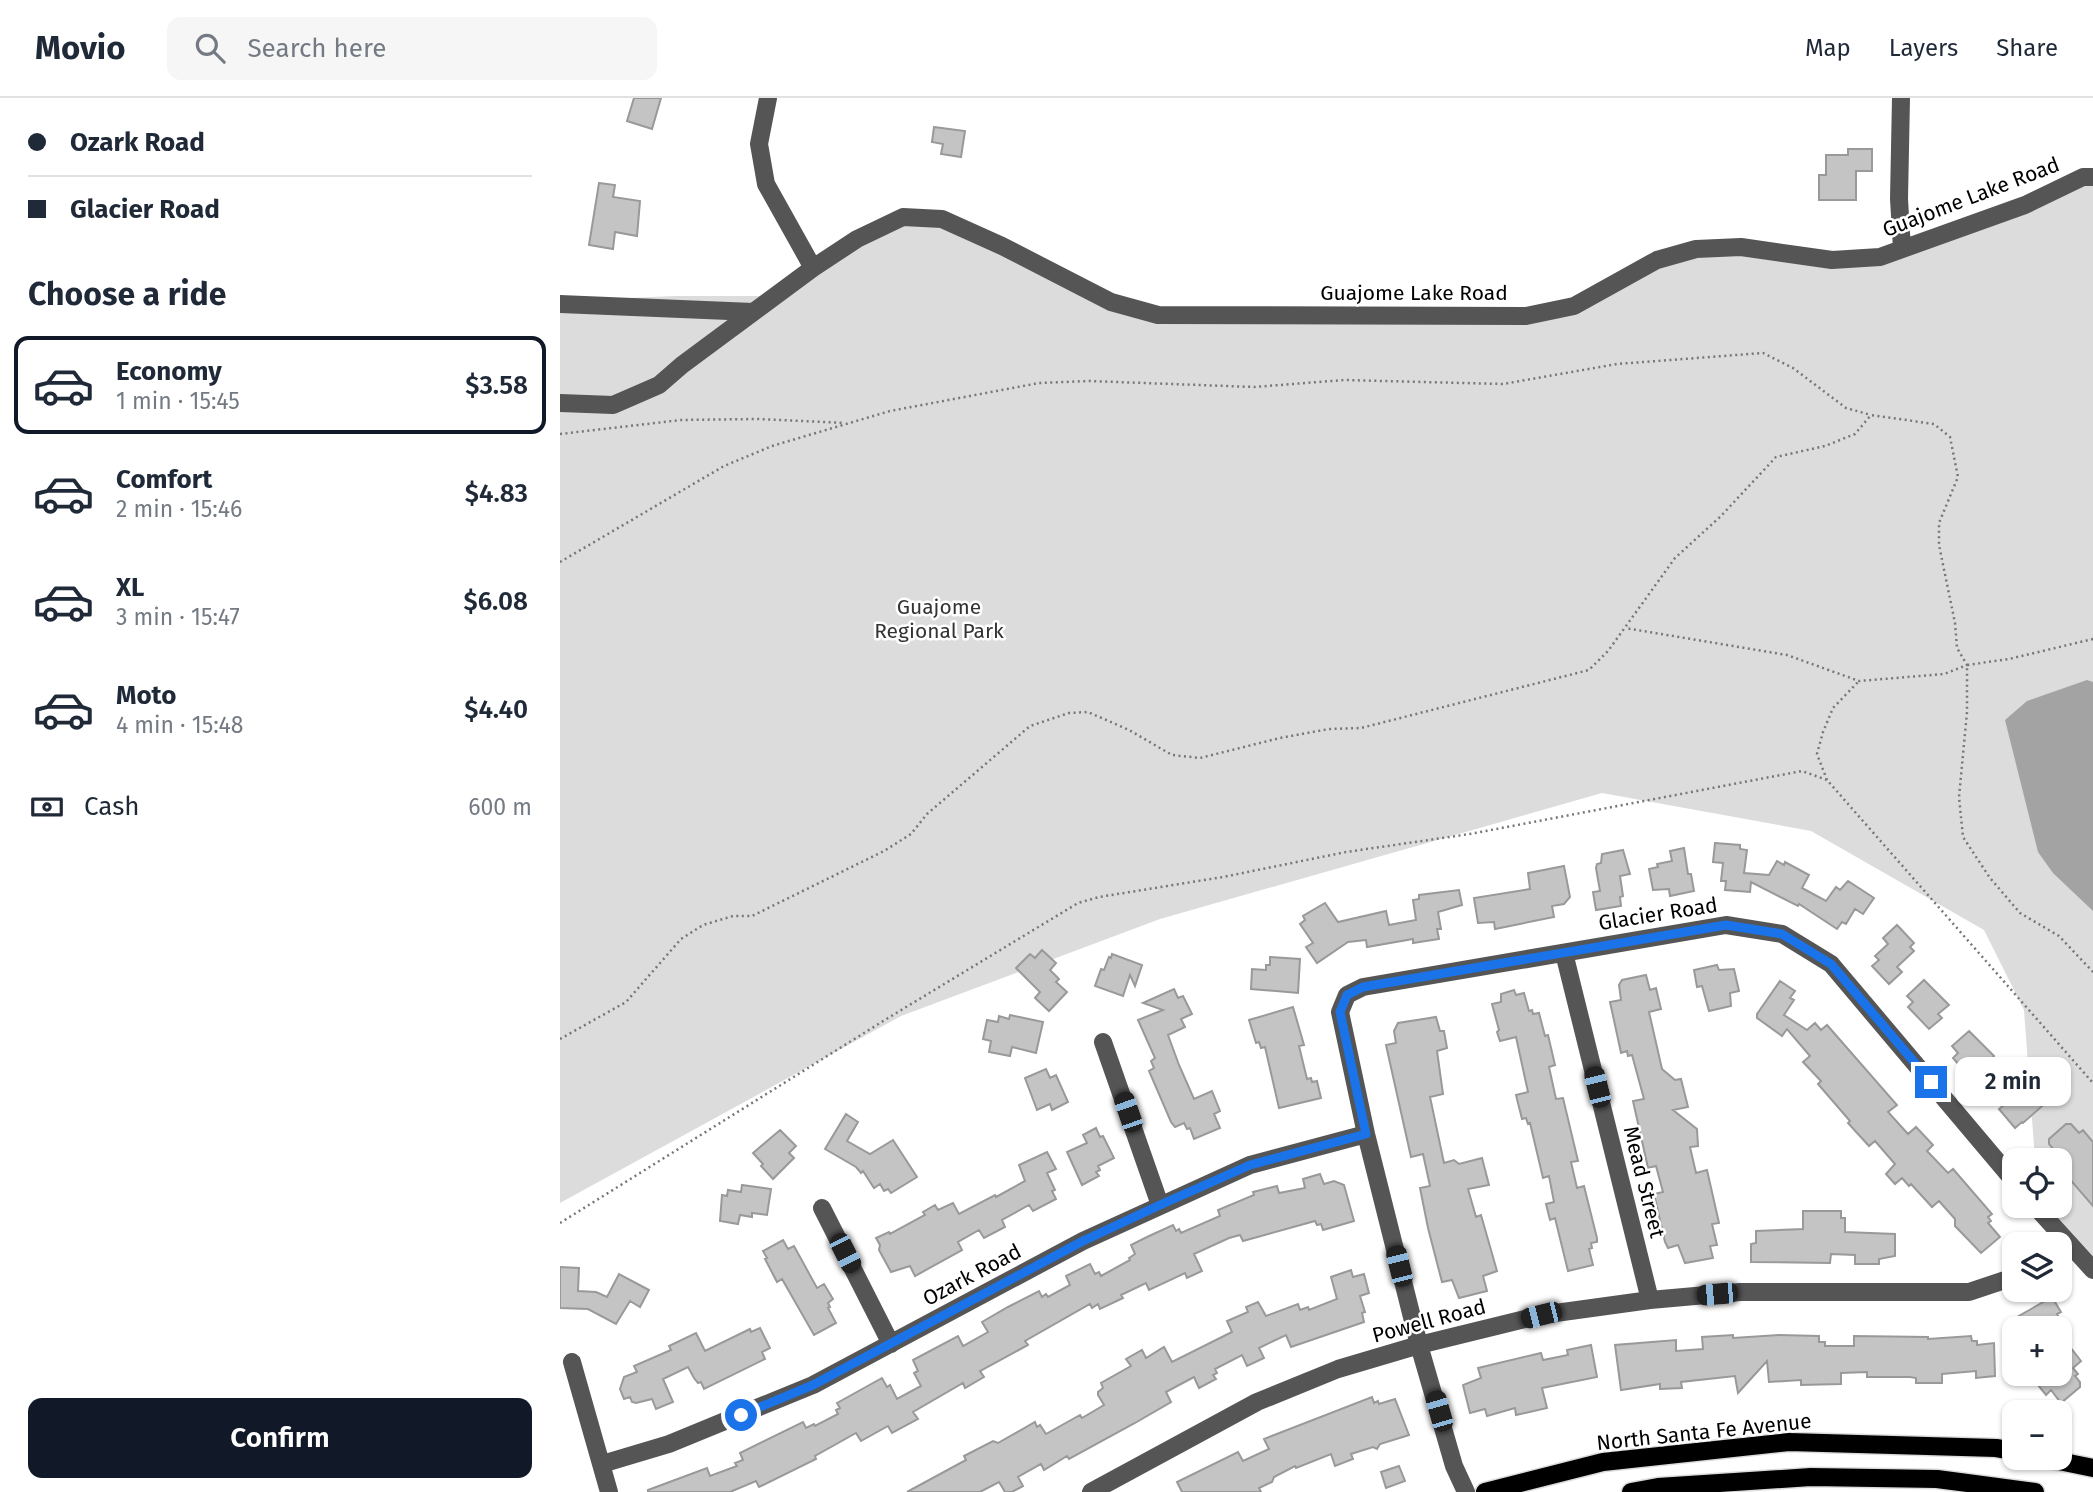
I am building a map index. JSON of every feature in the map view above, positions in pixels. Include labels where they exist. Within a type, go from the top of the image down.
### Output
[{"type":"main road","name":"North Santa Fe Avenue","points":[[1485,1492],[1603,1462],[1789,1442],[2002,1449]]},
{"type":"main road","points":[[2072,1464],[2093,1468]]},
{"type":"main road","points":[[1631,1492],[1658,1487],[1811,1477],[1937,1479],[2035,1492]]},
{"type":"street","points":[[768,98],[759,144],[766,184],[813,268]]},
{"type":"street","points":[[1901,98],[1899,199],[1902,249]]},
{"type":"street","name":"Guajome Lake Road","points":[[560,403],[613,404],[659,384],[813,268],[857,239],[903,218],[942,219],[1002,246],[1111,302],[1158,315],[1526,316],[1574,306],[1657,260],[1696,248],[1741,247],[1832,260],[1880,257],[2025,205],[2083,177],[2093,177]]},
{"type":"street","points":[[560,304],[753,312]]},
{"type":"street","name":"Glacier Road","points":[[1366,1134],[1340,1012],[1347,995],[1363,987],[1726,925],[1782,934],[1831,964],[2002,1167]]},
{"type":"street","name":"Mead Street","points":[[1564,953],[1650,1300]]},
{"type":"street","points":[[1103,1042],[1160,1205]]},
{"type":"street","points":[[1366,1134],[1419,1345],[1454,1466],[1466,1492]]},
{"type":"street","name":"Ozark Road","points":[[602,1464],[669,1444],[813,1385],[1083,1241],[1250,1165],[1366,1134]]},
{"type":"street","points":[[822,1208],[891,1343]]},
{"type":"street","points":[[2072,1252],[2093,1270]]},
{"type":"street","name":"Powell Road","points":[[1091,1492],[1257,1402],[1338,1369],[1419,1345],[1541,1315],[1650,1300],[1740,1292],[1969,1292],[2002,1281]]},
{"type":"street","points":[[572,1362],[610,1492]]},
{"type":"path","points":[[560,562],[724,466],[772,446],[890,411],[1039,383],[1089,381],[1254,387],[1344,380],[1503,384],[1617,364],[1763,353],[1793,368],[1846,408],[1871,415],[1934,424],[1950,437],[1958,477],[1939,523],[1939,545],[1955,623],[1957,648],[1967,665],[1967,712],[1959,797],[1963,837],[1990,878],[2020,913],[2059,936],[2093,972]]},
{"type":"path","points":[[560,1039],[626,1002],[681,939],[703,925],[733,916],[752,916],[884,851],[911,834],[927,814],[1030,726],[1069,713],[1088,712],[1129,730],[1172,755],[1200,758],[1280,738],[1329,729],[1361,728],[1589,670],[1608,651],[1675,558],[1721,516],[1776,457],[1825,446],[1855,434],[1871,415]]},
{"type":"path","points":[[560,434],[681,421],[757,419],[848,423]]},
{"type":"path","points":[[1625,628],[1787,655],[1859,681],[1944,674],[1967,665],[2009,659],[2093,639]]},
{"type":"path","points":[[1859,681],[1833,708],[1823,732],[1817,754],[1827,780],[2093,1083]]},
{"type":"path","points":[[560,1223],[887,1018],[1078,903],[1346,852],[1470,834],[1771,775],[1802,771],[1827,780]]},
{"type":"green space","name":"Guajome Regional Park","points":[[2093,177],[2093,1261],[2072,1237],[2072,1232],[2067,1232],[2055,1218],[2072,1218],[2072,1148],[2034,1148],[2024,1010],[1984,930],[1811,831],[1602,793],[1160,919],[901,1016],[560,1203],[560,301],[675,296],[783,296],[884,226],[916,216],[1143,313],[1549,313],[1681,252],[1862,260]]},
{"type":"shaded area","points":[[2087,680],[2093,682],[2093,911],[2053,873],[2038,852],[2005,720],[2027,701]]},
{"type":"building","points":[[634,98],[661,98],[652,129],[627,121]]},
{"type":"building","points":[[934,127],[965,131],[961,157],[941,154],[943,144],[932,142]]},
{"type":"building","points":[[1848,149],[1872,149],[1872,171],[1856,171],[1856,200],[1819,200],[1819,175],[1826,175],[1826,155],[1848,155]]},
{"type":"building","points":[[599,183],[615,185],[613,197],[640,201],[637,236],[615,232],[613,249],[589,245]]},
{"type":"building","points":[[1715,843],[1740,845],[1740,849],[1747,850],[1744,873],[1769,875],[1777,861],[1784,865],[1785,862],[1809,875],[1802,888],[1826,901],[1836,887],[1840,890],[1848,881],[1874,898],[1863,914],[1855,909],[1846,924],[1842,922],[1837,929],[1799,904],[1798,906],[1751,882],[1750,892],[1725,890],[1726,881],[1721,881],[1723,863],[1713,862]]},
{"type":"building","points":[[1684,848],[1694,891],[1670,896],[1669,889],[1653,890],[1649,869],[1672,861],[1670,851]]},
{"type":"building","points":[[1623,850],[1630,874],[1620,876],[1623,896],[1620,897],[1621,906],[1596,910],[1593,892],[1600,891],[1597,864],[1601,863],[1602,854]]},
{"type":"building","points":[[1564,866],[1570,897],[1564,904],[1552,906],[1554,917],[1495,929],[1494,922],[1478,923],[1474,898],[1530,889],[1528,873]]},
{"type":"building","points":[[1459,890],[1462,905],[1438,912],[1441,929],[1437,929],[1439,939],[1413,943],[1413,939],[1367,947],[1366,940],[1348,942],[1317,963],[1306,947],[1313,943],[1300,924],[1305,920],[1303,916],[1325,903],[1338,922],[1386,911],[1389,925],[1416,920],[1413,900],[1419,899],[1419,895]]},
{"type":"building","points":[[1897,925],[1914,943],[1910,947],[1914,951],[1897,967],[1902,972],[1889,984],[1872,966],[1879,960],[1875,956],[1888,944],[1883,938]]},
{"type":"building","points":[[1042,950],[1056,963],[1050,970],[1059,979],[1056,982],[1067,992],[1049,1011],[1035,998],[1040,992],[1016,968],[1030,954],[1035,958]]},
{"type":"building","points":[[1112,954],[1142,965],[1135,986],[1130,975],[1123,996],[1095,986],[1101,969],[1104,970]]},
{"type":"building","points":[[1270,957],[1300,959],[1298,993],[1251,989],[1252,969],[1266,970],[1266,965],[1270,965]]},
{"type":"building","points":[[1717,965],[1719,970],[1734,969],[1739,991],[1730,993],[1731,1006],[1709,1011],[1702,986],[1697,987],[1694,970]]},
{"type":"building","points":[[1646,975],[1650,990],[1656,988],[1661,1009],[1649,1012],[1662,1069],[1675,1080],[1681,1079],[1688,1107],[1673,1110],[1697,1129],[1698,1146],[1690,1147],[1696,1173],[1707,1170],[1719,1223],[1712,1224],[1717,1245],[1710,1246],[1713,1258],[1685,1263],[1678,1245],[1668,1248],[1665,1242],[1654,1194],[1663,1192],[1656,1166],[1648,1168],[1633,1101],[1644,1099],[1632,1055],[1628,1056],[1627,1051],[1621,1053],[1610,1002],[1621,1000],[1619,985],[1622,980]]},
{"type":"building","points":[[1924,980],[1949,1005],[1938,1014],[1942,1018],[1929,1029],[1908,1007],[1913,1002],[1907,996]]},
{"type":"building","points":[[1780,981],[1795,991],[1790,998],[1794,1000],[1784,1015],[1807,1030],[1815,1023],[1821,1030],[1827,1025],[1897,1105],[1888,1112],[1908,1134],[1916,1127],[1933,1145],[1927,1151],[1948,1173],[1953,1169],[1992,1214],[1988,1217],[1991,1221],[1988,1223],[2000,1237],[1981,1253],[1955,1226],[1955,1219],[1939,1201],[1932,1207],[1902,1178],[1895,1184],[1886,1174],[1895,1164],[1875,1141],[1869,1146],[1848,1123],[1850,1121],[1818,1084],[1821,1081],[1803,1062],[1810,1056],[1787,1029],[1782,1036],[1757,1018],[1757,1014]]},
{"type":"building","points":[[1174,989],[1178,998],[1183,996],[1192,1014],[1181,1019],[1185,1027],[1168,1035],[1179,1065],[1194,1099],[1212,1091],[1220,1111],[1214,1114],[1220,1128],[1194,1139],[1190,1128],[1187,1129],[1184,1123],[1175,1127],[1171,1122],[1149,1071],[1154,1068],[1151,1061],[1155,1058],[1138,1020],[1163,1010],[1143,1003]]},
{"type":"building","points":[[1514,990],[1516,995],[1524,993],[1529,1011],[1532,1010],[1533,1014],[1539,1013],[1545,1036],[1548,1035],[1555,1065],[1549,1067],[1556,1099],[1563,1098],[1578,1161],[1571,1162],[1577,1188],[1584,1186],[1597,1238],[1597,1242],[1591,1243],[1592,1248],[1589,1249],[1593,1265],[1568,1271],[1555,1218],[1550,1220],[1546,1204],[1554,1202],[1549,1176],[1543,1178],[1530,1123],[1528,1124],[1526,1118],[1522,1119],[1516,1095],[1528,1092],[1516,1037],[1500,1041],[1497,1032],[1499,1030],[1492,1004],[1501,1002],[1501,994]]},
{"type":"building","points":[[1293,1007],[1304,1045],[1299,1046],[1307,1079],[1317,1081],[1321,1098],[1279,1108],[1265,1047],[1261,1048],[1259,1042],[1256,1043],[1249,1020]]},
{"type":"building","points":[[1010,1015],[1043,1022],[1036,1053],[1012,1047],[1010,1056],[989,1052],[991,1041],[983,1039],[987,1020],[998,1022],[999,1016],[1009,1019]]},
{"type":"building","points":[[1436,1017],[1440,1031],[1444,1031],[1447,1048],[1437,1051],[1443,1094],[1430,1097],[1444,1163],[1454,1160],[1459,1164],[1482,1158],[1489,1185],[1468,1189],[1476,1217],[1481,1215],[1497,1271],[1483,1276],[1487,1291],[1459,1298],[1452,1280],[1442,1282],[1420,1188],[1430,1186],[1423,1154],[1411,1157],[1386,1045],[1396,1043],[1394,1031],[1398,1023]]},
{"type":"building","points":[[1969,1031],[1994,1056],[1984,1065],[1987,1068],[1973,1081],[1953,1058],[1958,1053],[1952,1046]]},
{"type":"building","points":[[2034,1060],[2058,1092],[2015,1128],[1999,1109],[2005,1104],[2002,1100],[2015,1088],[2009,1082]]},
{"type":"building","points":[[1046,1069],[1050,1078],[1056,1075],[1068,1102],[1052,1110],[1050,1104],[1037,1110],[1025,1078]]},
{"type":"building","points":[[846,1114],[858,1122],[847,1141],[870,1154],[893,1140],[917,1177],[891,1193],[888,1189],[884,1191],[880,1184],[874,1188],[863,1171],[861,1173],[856,1167],[825,1149]]},
{"type":"building","points":[[2066,1124],[2071,1124],[2079,1133],[2083,1130],[2093,1142],[2093,1206],[2072,1182],[2072,1148],[2052,1148],[2049,1139]]},
{"type":"building","points":[[1096,1128],[1114,1158],[1098,1166],[1100,1170],[1096,1172],[1099,1176],[1082,1185],[1067,1152],[1087,1143],[1083,1135]]},
{"type":"building","points":[[780,1130],[796,1146],[789,1153],[794,1158],[773,1179],[753,1153]]},
{"type":"building","points":[[1047,1152],[1056,1169],[1047,1173],[1056,1199],[1033,1211],[1029,1205],[1002,1220],[1005,1227],[984,1238],[979,1230],[958,1242],[962,1250],[915,1276],[910,1266],[891,1272],[876,1238],[889,1232],[890,1234],[925,1215],[923,1212],[935,1205],[938,1210],[953,1203],[959,1214],[995,1195],[996,1197],[1025,1181],[1019,1165]]},
{"type":"building","points":[[1320,1174],[1324,1184],[1334,1181],[1344,1185],[1354,1221],[1323,1230],[1321,1224],[1317,1225],[1315,1221],[1243,1241],[1240,1235],[1229,1238],[1194,1254],[1202,1271],[1187,1278],[1185,1273],[1149,1290],[1146,1283],[1100,1309],[1098,1304],[1092,1308],[1090,1304],[1025,1341],[1028,1345],[980,1371],[984,1377],[965,1388],[963,1383],[913,1412],[918,1419],[892,1433],[888,1426],[861,1441],[856,1433],[815,1456],[816,1459],[759,1487],[756,1481],[730,1492],[648,1492],[707,1468],[710,1476],[737,1466],[735,1463],[743,1460],[740,1453],[803,1422],[806,1428],[814,1424],[815,1426],[838,1414],[836,1410],[840,1408],[837,1403],[882,1378],[887,1387],[890,1385],[897,1399],[921,1386],[914,1373],[918,1371],[913,1360],[958,1336],[963,1346],[988,1332],[982,1322],[1008,1307],[1039,1291],[1042,1297],[1046,1294],[1048,1297],[1070,1285],[1066,1276],[1090,1264],[1095,1274],[1099,1272],[1101,1276],[1130,1260],[1135,1254],[1131,1245],[1147,1237],[1173,1225],[1176,1231],[1179,1229],[1181,1233],[1220,1216],[1218,1210],[1254,1195],[1253,1192],[1277,1186],[1279,1193],[1305,1188],[1303,1179]]},
{"type":"building","points":[[742,1185],[771,1189],[767,1215],[740,1215],[738,1224],[720,1221],[722,1195],[727,1196],[728,1190],[741,1192]]},
{"type":"building","points":[[1803,1211],[1841,1211],[1841,1218],[1845,1218],[1845,1232],[1895,1234],[1895,1256],[1879,1259],[1879,1264],[1855,1264],[1855,1255],[1831,1254],[1830,1263],[1751,1262],[1751,1244],[1756,1243],[1756,1231],[1803,1229]]},
{"type":"building","points":[[783,1240],[788,1249],[794,1246],[817,1288],[824,1284],[833,1299],[828,1303],[828,1308],[836,1323],[814,1335],[782,1279],[777,1282],[765,1259],[767,1258],[763,1251]]},
{"type":"building","points":[[560,1267],[579,1268],[578,1291],[596,1292],[607,1297],[619,1274],[649,1290],[640,1307],[630,1301],[616,1324],[588,1309],[560,1308]]},
{"type":"building","points":[[1351,1270],[1353,1277],[1364,1274],[1369,1293],[1360,1296],[1365,1312],[1362,1313],[1364,1322],[1291,1347],[1286,1335],[1259,1348],[1264,1358],[1247,1366],[1242,1355],[1215,1369],[1217,1373],[1213,1375],[1216,1379],[1199,1388],[1194,1377],[1166,1392],[1171,1402],[1135,1423],[1069,1459],[1067,1456],[1044,1470],[1041,1464],[1018,1477],[1023,1486],[1012,1492],[1005,1492],[999,1482],[980,1492],[907,1492],[966,1460],[964,1456],[993,1441],[998,1443],[1035,1422],[1046,1434],[1104,1405],[1098,1395],[1103,1388],[1101,1383],[1131,1366],[1126,1359],[1142,1350],[1146,1358],[1164,1347],[1172,1362],[1232,1332],[1227,1321],[1248,1312],[1246,1307],[1258,1302],[1266,1316],[1298,1304],[1300,1310],[1308,1307],[1309,1310],[1337,1299],[1331,1277]]},
{"type":"building","points":[[2043,1302],[2055,1302],[2061,1312],[2058,1316],[2019,1316]]},
{"type":"building","points":[[760,1328],[770,1348],[762,1352],[765,1359],[704,1389],[688,1367],[663,1379],[673,1402],[656,1409],[652,1399],[636,1403],[632,1402],[630,1397],[624,1399],[620,1389],[624,1377],[637,1372],[634,1366],[671,1350],[669,1346],[696,1333],[705,1351],[750,1329],[751,1332]]},
{"type":"building","points":[[1733,1335],[1733,1338],[1819,1336],[1819,1342],[1825,1342],[1825,1346],[1854,1346],[1854,1336],[1928,1339],[1971,1336],[1972,1341],[1977,1341],[1977,1345],[1994,1343],[1995,1376],[1976,1378],[1976,1371],[1942,1374],[1942,1383],[1916,1383],[1916,1378],[1910,1377],[1867,1377],[1867,1372],[1841,1373],[1841,1384],[1801,1385],[1801,1380],[1769,1382],[1767,1361],[1738,1393],[1735,1376],[1681,1382],[1682,1388],[1660,1389],[1660,1384],[1621,1390],[1615,1345],[1676,1340],[1676,1351],[1703,1349],[1702,1337]]},
{"type":"building","points":[[1591,1345],[1597,1377],[1542,1388],[1547,1408],[1516,1415],[1515,1408],[1487,1416],[1485,1409],[1470,1413],[1463,1385],[1481,1378],[1478,1368],[1541,1353],[1543,1360],[1568,1355],[1567,1350]]},
{"type":"building","points":[[2072,1349],[2081,1361],[2073,1368],[2078,1374],[2075,1376],[2080,1387],[2065,1400],[2059,1400],[2051,1390],[2046,1395],[2039,1386],[2072,1386]]},
{"type":"building","points":[[1372,1397],[1374,1403],[1378,1401],[1379,1404],[1395,1399],[1409,1435],[1380,1444],[1377,1449],[1373,1447],[1351,1454],[1353,1459],[1335,1466],[1331,1454],[1296,1468],[1295,1466],[1259,1488],[1261,1492],[1182,1492],[1177,1482],[1238,1452],[1243,1461],[1269,1449],[1264,1439]]},
{"type":"building","points":[[1399,1466],[1405,1481],[1386,1488],[1381,1472]]},
{"type":"route","points":[[741,1415],[813,1385],[1083,1241],[1160,1205],[1250,1165],[1366,1134],[1340,1012],[1347,995],[1363,987],[1726,925],[1782,934],[1831,964],[1931,1082]]}]
